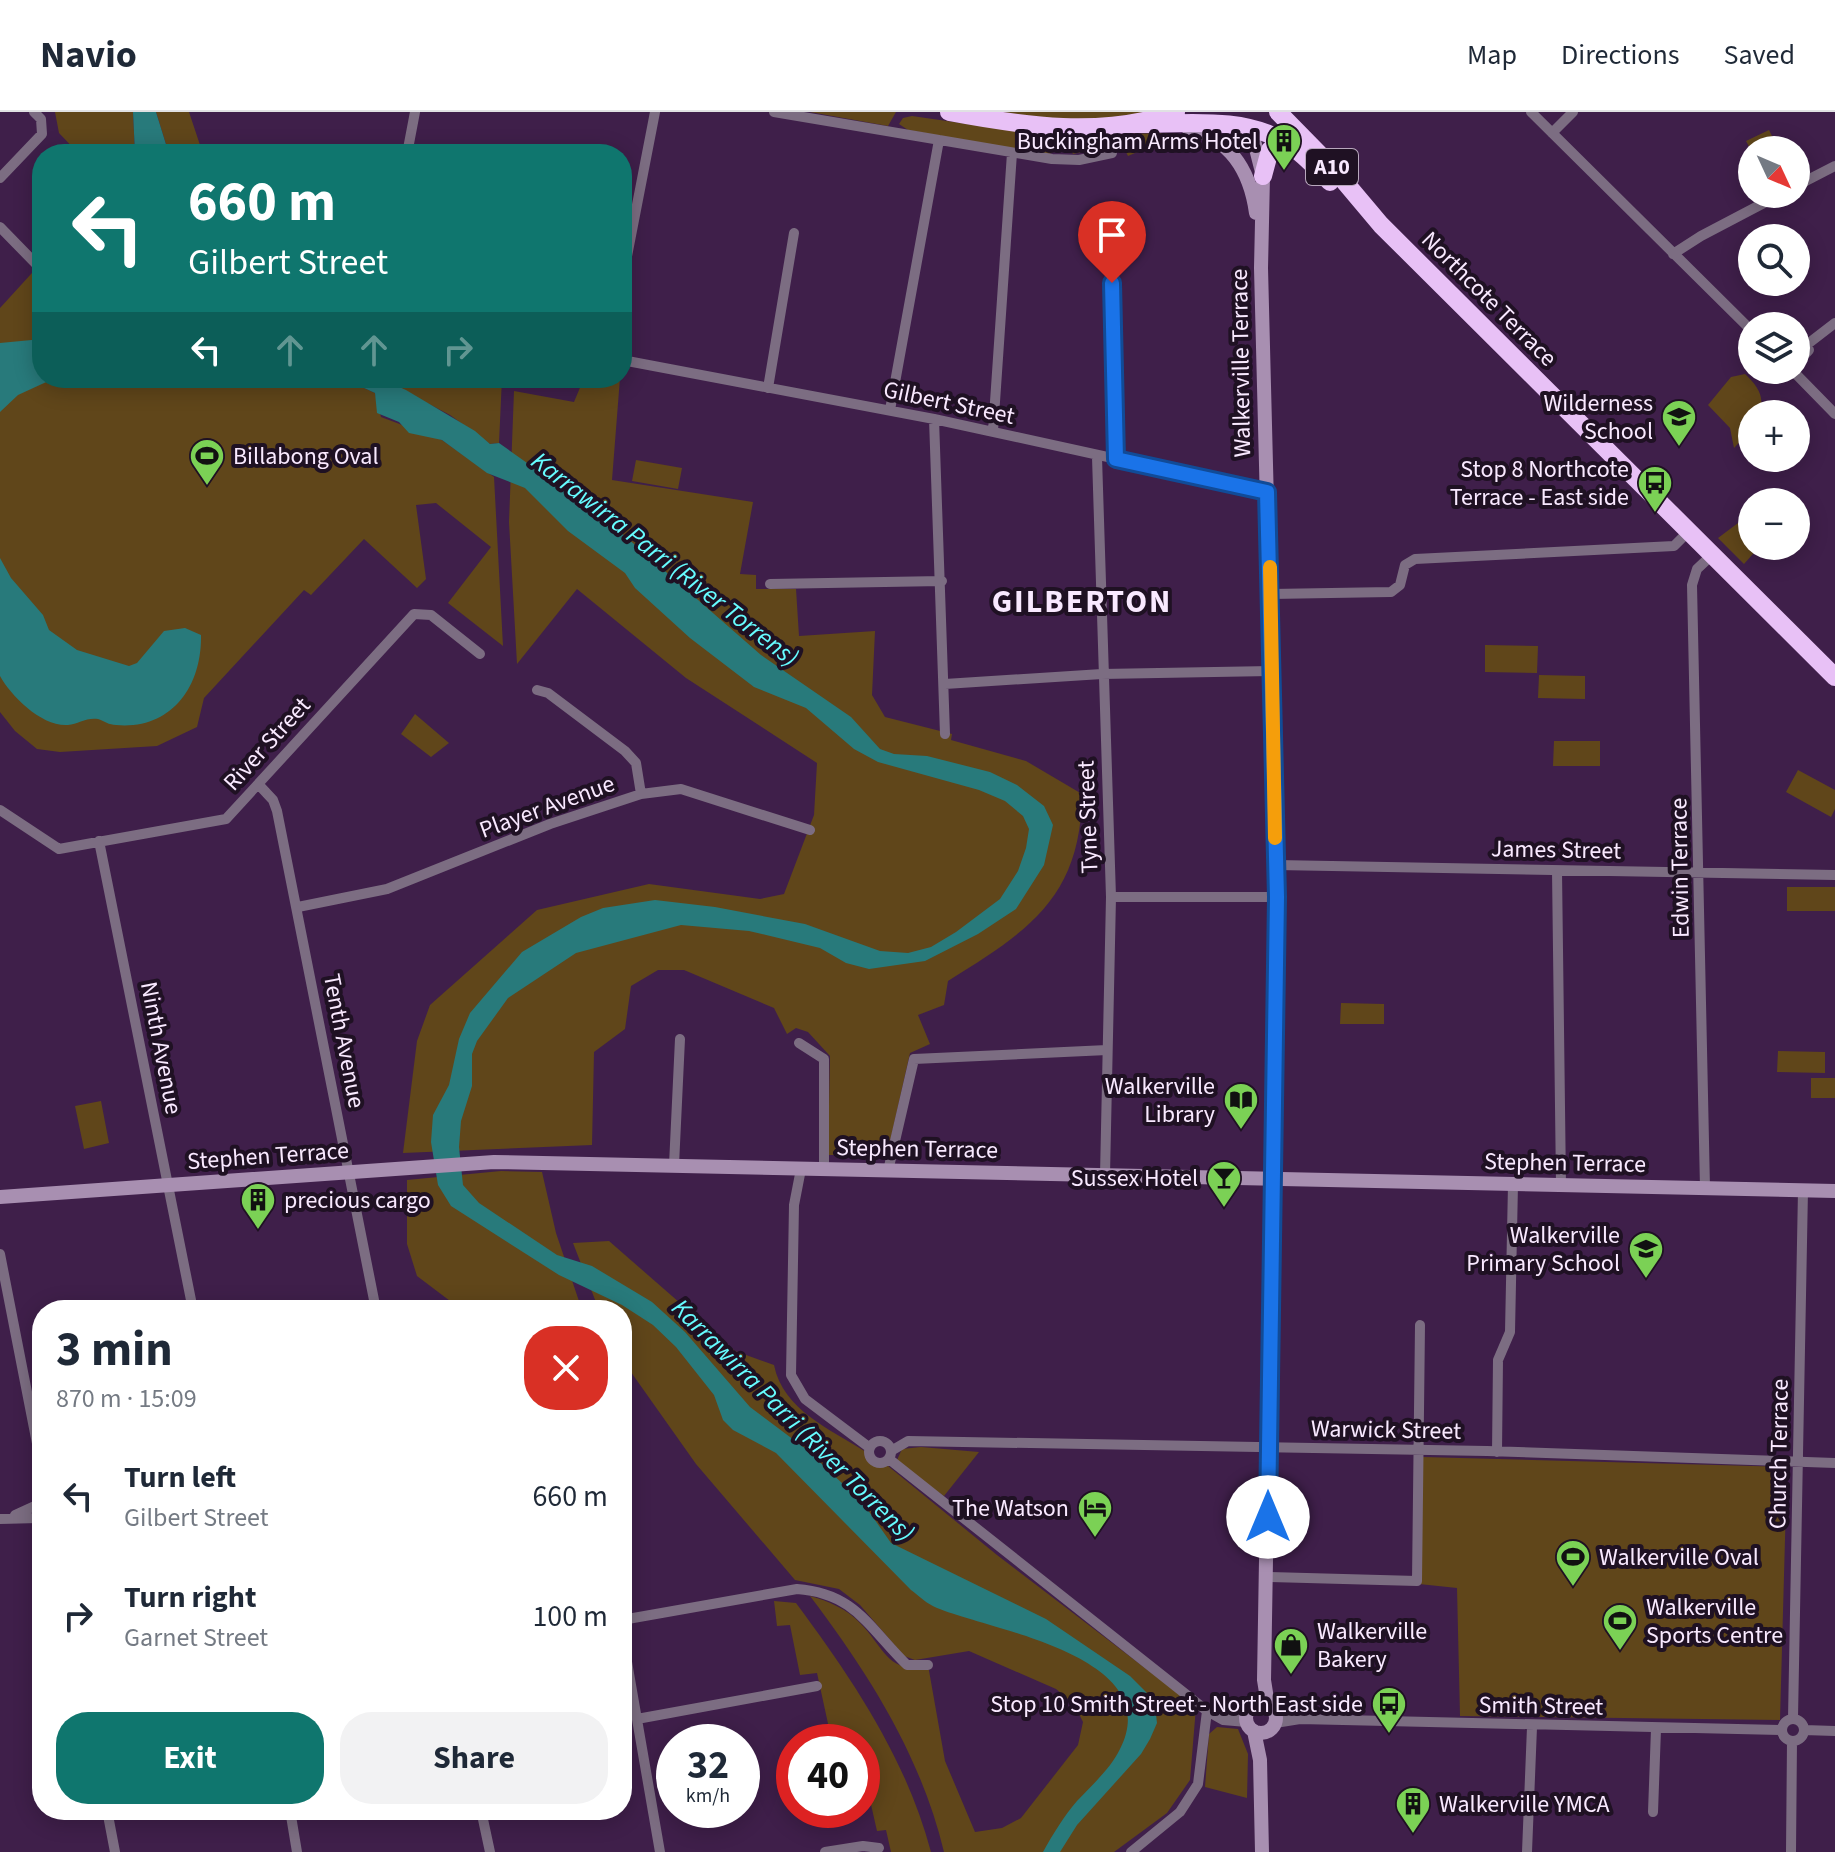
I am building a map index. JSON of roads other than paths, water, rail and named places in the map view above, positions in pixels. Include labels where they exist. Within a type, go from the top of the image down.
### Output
[{"type":"highway","name":"Northcote Terrace","points":[[949,112],[1044,126],[1128,124],[1177,118],[1249,118],[1289,144],[1381,225],[1835,677]]},
{"type":"highway","name":"Northcote Terrace","points":[[1278,112],[1333,168],[1381,225]]},
{"type":"highway","points":[[1263,176],[1269,151],[1289,144]]},
{"type":"street","points":[[34,112],[43,125],[35,144]]},
{"type":"street","points":[[409,144],[415,112]]},
{"type":"street","points":[[632,230],[655,112]]},
{"type":"street","points":[[774,112],[1012,153],[1079,160],[1112,153]]},
{"type":"street","points":[[1531,112],[1738,317]]},
{"type":"street","points":[[1552,133],[1573,112]]},
{"type":"street","name":"Walkerville Terrace","points":[[1177,118],[1213,137],[1242,165],[1253,191],[1261,245]]},
{"type":"street","name":"Walkerville Terrace","points":[[1249,118],[1263,176],[1261,245],[1277,897],[1264,1680],[1260,1760],[1262,1852]]},
{"type":"street","points":[[890,410],[939,140]]},
{"type":"street","points":[[0,178],[32,147]]},
{"type":"street","points":[[993,431],[1012,153]]},
{"type":"street","points":[[1810,179],[1835,166]]},
{"type":"street","points":[[1673,254],[1754,208]]},
{"type":"street","points":[[0,227],[32,260]]},
{"type":"street","points":[[768,388],[794,233]]},
{"type":"street","points":[[1112,253],[1116,459]]},
{"type":"street","points":[[1810,342],[1830,327]]},
{"type":"street","points":[[1810,349],[1830,327]]},
{"type":"street","name":"Gilbert Street","points":[[632,362],[993,431],[1097,457],[1267,492]]},
{"type":"street","points":[[1806,384],[1835,414]]},
{"type":"street","points":[[934,419],[945,734]]},
{"type":"street","name":"Tyne Street","points":[[1097,457],[1111,897],[1105,1175]]},
{"type":"street","points":[[1271,594],[1391,592],[1400,585],[1405,565],[1415,559],[1674,546],[1689,531]]},
{"type":"street","name":"Edwin Terrace","points":[[1705,1188],[1701,872],[1692,585],[1697,569],[1713,554]]},
{"type":"street","points":[[770,584],[942,581]]},
{"type":"street","name":"River Street","points":[[0,810],[55,848],[226,819],[414,614],[427,612],[480,654]]},
{"type":"street","points":[[945,684],[1102,674],[1271,671]]},
{"type":"street","points":[[537,690],[548,693],[625,751],[636,763],[641,794]]},
{"type":"street","name":"Tenth Avenue","points":[[259,785],[275,803],[374,1300]]},
{"type":"street","name":"Player Avenue","points":[[298,907],[387,889],[550,824],[641,794],[681,789],[810,830]]},
{"type":"street","name":"Ninth Avenue","points":[[99,841],[191,1300]]},
{"type":"street","name":"James Street","points":[[1276,865],[1835,875]]},
{"type":"street","points":[[1557,871],[1561,1185]]},
{"type":"street","points":[[1111,897],[1277,897]]},
{"type":"street","points":[[674,1165],[680,1039]]},
{"type":"street","points":[[799,1043],[824,1059],[824,1169]]},
{"type":"street","points":[[888,1171],[914,1059],[1107,1050]]},
{"type":"street","name":"Stephen Terrace","points":[[0,1197],[405,1167],[585,1161],[801,1169],[1835,1191]]},
{"type":"street","points":[[801,1169],[794,1205],[791,1375],[805,1399],[870,1448],[874,1461],[882,1463],[890,1455]]},
{"type":"street","points":[[1497,1452],[1498,1360],[1510,1332],[1513,1184]]},
{"type":"street","name":"Church Terrace","points":[[1793,1718],[1803,1190]]},
{"type":"street","points":[[0,1254],[32,1418]]},
{"type":"street","points":[[1266,1577],[1417,1581],[1420,1325]]},
{"type":"street","name":"Warwick Street","points":[[890,1455],[908,1441],[1497,1452],[1835,1463]]},
{"type":"street","points":[[870,1448],[883,1442],[890,1455],[1207,1711],[1198,1784],[1180,1812],[1131,1852]]},
{"type":"street","points":[[0,1519],[32,1506]]},
{"type":"street","points":[[13,1516],[32,1519]]},
{"type":"street","points":[[632,1618],[797,1589],[820,1591],[854,1609],[907,1665],[928,1665]]},
{"type":"street","points":[[637,1719],[817,1686]]},
{"type":"street","points":[[632,1690],[660,1852]]},
{"type":"street","name":"Smith Street","points":[[1207,1711],[1223,1720],[1261,1718],[1532,1727],[1781,1730]]},
{"type":"street","points":[[1793,1718],[1800,1721],[1804,1730],[1799,1739],[1792,1741],[1785,1739],[1781,1730],[1786,1721],[1793,1718]]},
{"type":"street","points":[[1527,1852],[1532,1727]]},
{"type":"street","points":[[1653,1812],[1656,1729]]},
{"type":"street","points":[[1804,1730],[1835,1731]]},
{"type":"street","points":[[1791,1852],[1792,1741]]},
{"type":"street","points":[[109,1820],[115,1852]]},
{"type":"street","points":[[292,1820],[297,1852]]},
{"type":"street","points":[[483,1820],[490,1852]]},
{"type":"street","points":[[825,1852],[863,1846],[879,1848]]},
{"type":"place","name":"Buckingham Arms Hotel","points":[[1284,172]]},
{"type":"place","name":"Wilderness School","points":[[1679,448]]},
{"type":"place","name":"Billabong Oval","points":[[207,487]]},
{"type":"place","name":"Stop 8 Northcote Terrace - East side","points":[[1655,514]]},
{"type":"place","name":"Walkerville Library","points":[[1241,1131]]},
{"type":"place","name":"Sussex Hotel","points":[[1224,1209]]},
{"type":"place","name":"precious cargo","points":[[258,1231]]},
{"type":"place","name":"Walkerville Primary School","points":[[1646,1280]]},
{"type":"place","name":"The Watson","points":[[1095,1539]]},
{"type":"place","name":"Walkerville Oval","points":[[1573,1588]]},
{"type":"place","name":"Walkerville Sports Centre","points":[[1620,1652]]},
{"type":"place","name":"Walkerville Bakery","points":[[1291,1676]]},
{"type":"place","name":"Stop 10 Smith Street - North East side","points":[[1389,1735]]},
{"type":"place","name":"Walkerville YMCA","points":[[1413,1835]]},
{"type":"district","name":"GILBERTON","points":[[1082,602]]},
{"type":"water label","name":"Karrawirra Parri (River Torrens)","points":[[665,559]]},
{"type":"water label","name":"Karrawirra Parri (River Torrens)","points":[[793,1420]]}]
